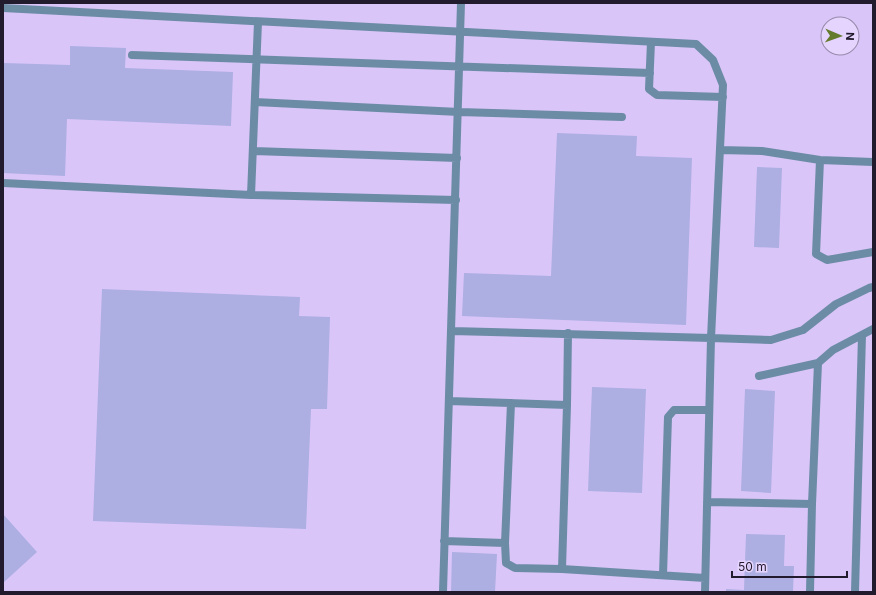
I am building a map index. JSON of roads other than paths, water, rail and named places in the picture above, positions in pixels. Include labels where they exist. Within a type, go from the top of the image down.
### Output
[{"type":"lane","points":[[443,592],[462,3]]},
{"type":"lane","points":[[3,8],[696,44],[713,60],[724,85],[711,338],[705,592]]},
{"type":"lane","points":[[252,195],[258,22]]},
{"type":"lane","points":[[651,42],[649,90],[657,95],[723,97]]},
{"type":"lane","points":[[132,55],[650,73]]},
{"type":"lane","points":[[255,102],[459,112],[622,117]]},
{"type":"lane","points":[[720,150],[762,152],[820,160],[873,162]]},
{"type":"lane","points":[[253,151],[457,158]]},
{"type":"lane","points":[[820,160],[816,254],[827,260],[873,252]]},
{"type":"lane","points":[[3,184],[252,195],[456,200]]},
{"type":"lane","points":[[452,331],[568,333],[771,340],[803,330],[836,304],[869,288],[873,288]]},
{"type":"lane","points":[[759,376],[818,363],[833,350],[873,329]]},
{"type":"lane","points":[[562,569],[568,333]]},
{"type":"lane","points":[[855,592],[862,335]]},
{"type":"lane","points":[[810,592],[818,363]]},
{"type":"lane","points":[[449,401],[567,405]]},
{"type":"lane","points":[[511,403],[506,563],[515,568],[562,569],[705,578]]},
{"type":"lane","points":[[663,575],[668,417],[674,410],[709,410]]},
{"type":"lane","points":[[707,502],[812,504]]},
{"type":"lane","points":[[444,541],[506,543]]}]
